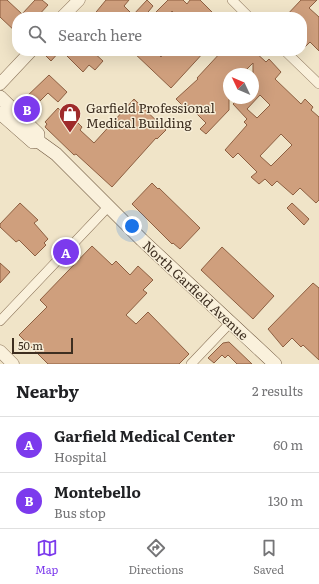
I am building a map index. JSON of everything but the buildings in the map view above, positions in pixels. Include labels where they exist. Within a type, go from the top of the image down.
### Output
[{"type":"main road","name":"North Garfield Avenue","points":[[0,97],[38,134],[38,141],[56,154],[108,207],[275,364]]},
{"type":"main road","points":[[0,113],[33,142],[38,141]]},
{"type":"street","points":[[232,0],[245,12]]},
{"type":"street","points":[[66,12],[75,1]]},
{"type":"street","points":[[0,84],[26,56]]},
{"type":"street","points":[[290,56],[319,84]]},
{"type":"street","points":[[0,321],[108,207]]},
{"type":"street","points":[[191,364],[230,322]]},
{"type":"street","points":[[0,351],[13,364]]},
{"type":"place","name":"Montebello","points":[[27,109]]},
{"type":"place","name":"Garfield Professional Medical Building","points":[[70,134]]},
{"type":"place","name":"Garfield Medical Center","points":[[66,252]]}]
